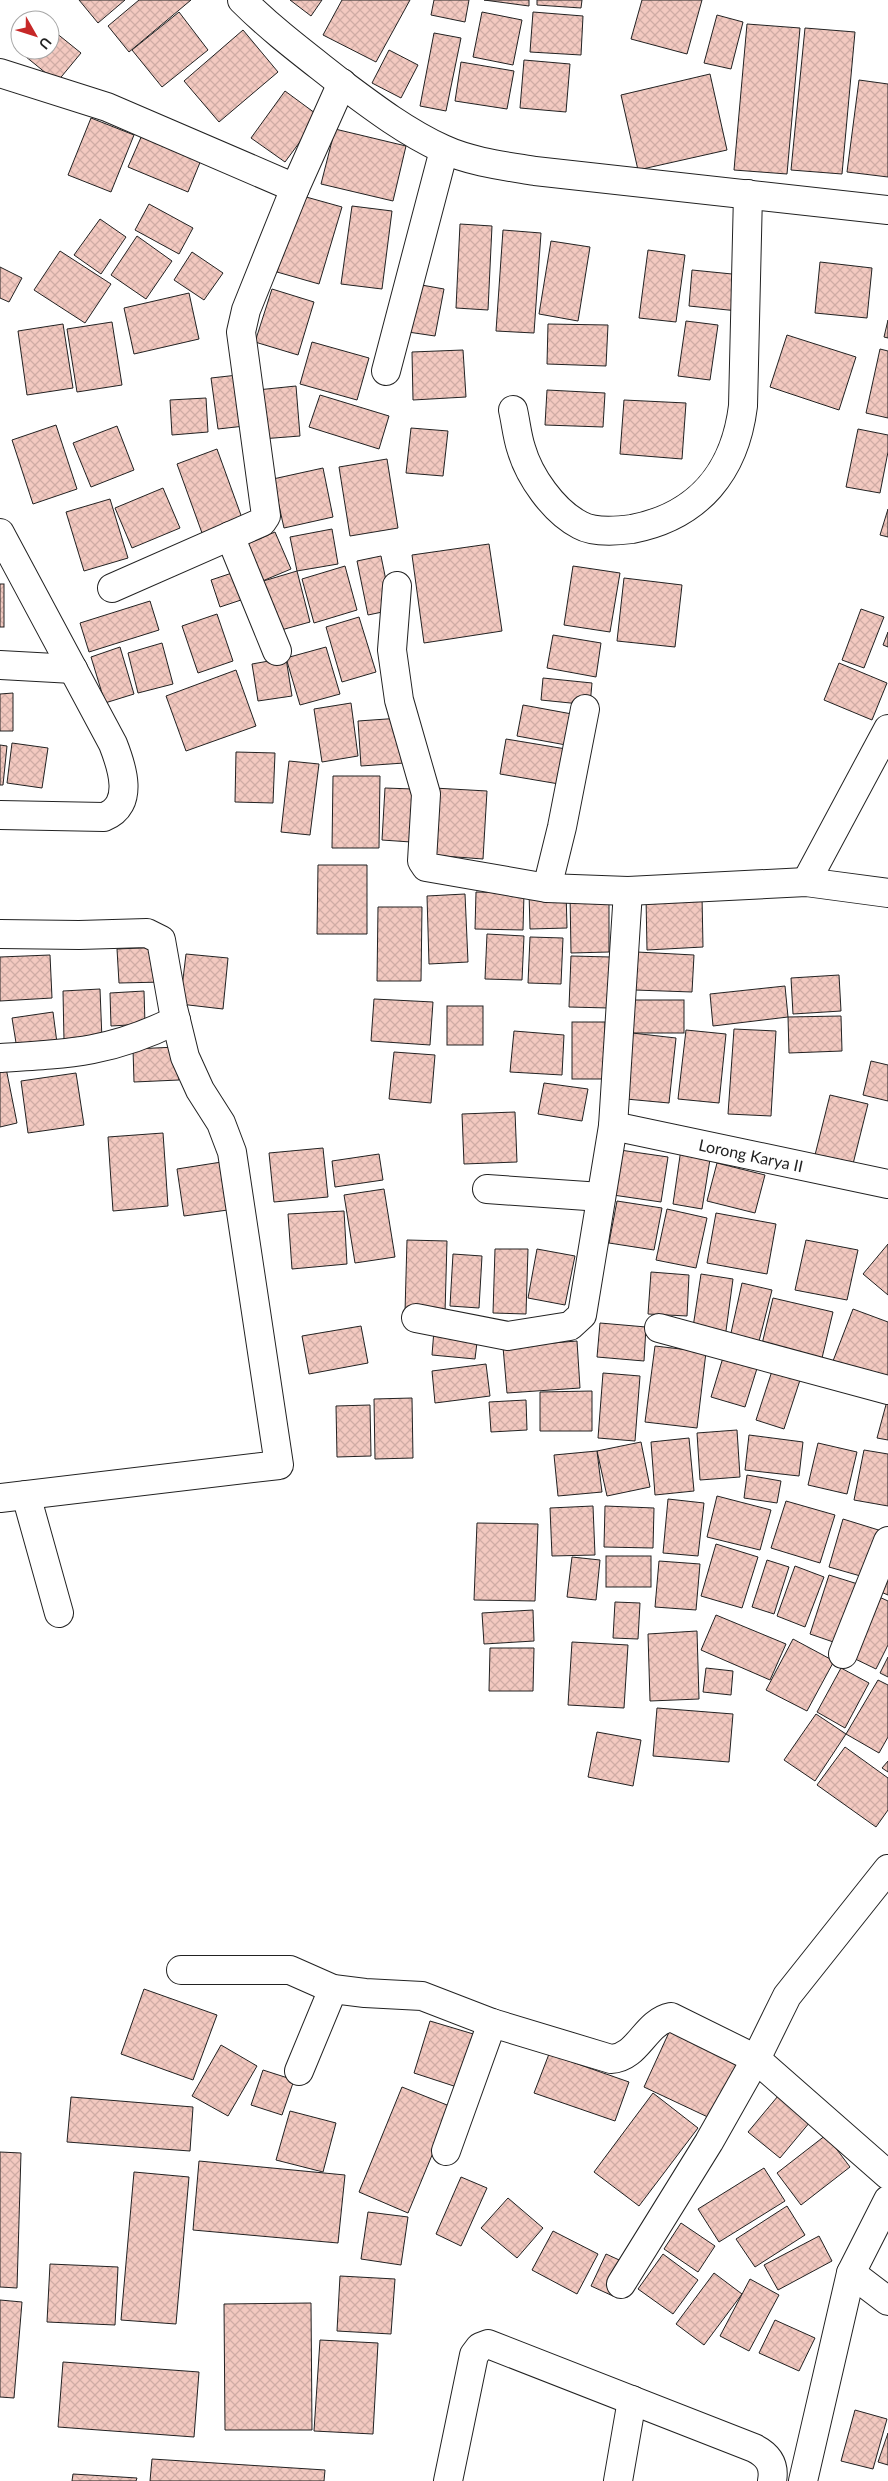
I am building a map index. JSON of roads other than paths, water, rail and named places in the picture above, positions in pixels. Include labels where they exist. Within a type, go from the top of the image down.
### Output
[{"type":"street","points":[[242,0],[298,50],[342,83],[402,127],[444,150],[491,164],[535,172],[888,210]]},
{"type":"street","points":[[0,73],[107,107],[295,188]]},
{"type":"street","points":[[112,588],[262,522],[267,512],[241,332],[246,310],[295,188],[342,83]]},
{"type":"street","points":[[386,371],[444,150]]},
{"type":"street","points":[[513,410],[521,449],[532,472],[562,514],[581,526],[601,530],[624,530],[650,525],[680,512],[700,496],[719,476],[733,452],[740,431],[743,406],[748,194]]},
{"type":"street","points":[[0,533],[113,744],[123,772],[123,793],[120,802],[116,810],[104,817],[0,815]]},
{"type":"street","points":[[230,536],[277,651]]},
{"type":"street","points":[[397,586],[392,650],[398,700],[426,794],[422,861],[424,866],[547,888],[628,891],[806,882],[888,893]]},
{"type":"street","points":[[0,665],[73,669]]},
{"type":"street","points":[[547,888],[562,826],[585,709]]},
{"type":"street","points":[[806,882],[888,729]]},
{"type":"street","points":[[416,1318],[508,1336],[575,1324],[582,1315],[613,1126],[628,891]]},
{"type":"street","points":[[0,934],[154,934],[161,940],[176,1020],[192,1074],[200,1090],[222,1122],[232,1152],[279,1465],[13,1496],[59,1613]]},
{"type":"street","points":[[0,1058],[86,1052],[143,1036],[176,1020]]},
{"type":"street","name":"Lorong Karya II","points":[[613,1126],[888,1184]]},
{"type":"street","points":[[487,1189],[602,1197]]},
{"type":"street","points":[[658,1328],[888,1390]]},
{"type":"street","points":[[843,1654],[888,1541]]},
{"type":"street","points":[[621,2284],[709,2142],[756,2059],[787,1996],[888,1869]]},
{"type":"street","points":[[181,1970],[290,1970],[332,1989],[365,1994],[422,1996],[492,2023],[611,2059],[624,2057],[654,2025],[665,2018],[671,2017],[756,2059],[888,2175]]},
{"type":"street","points":[[299,2071],[332,1989]]},
{"type":"street","points":[[446,2150],[492,2023]]},
{"type":"street","points":[[803,2481],[850,2273],[888,2200]]},
{"type":"street","points":[[850,2273],[888,2301]]},
{"type":"street","points":[[448,2481],[474,2355],[483,2345],[493,2345],[759,2451],[771,2464],[772,2481]]},
{"type":"street","points":[[618,2481],[632,2400]]}]
